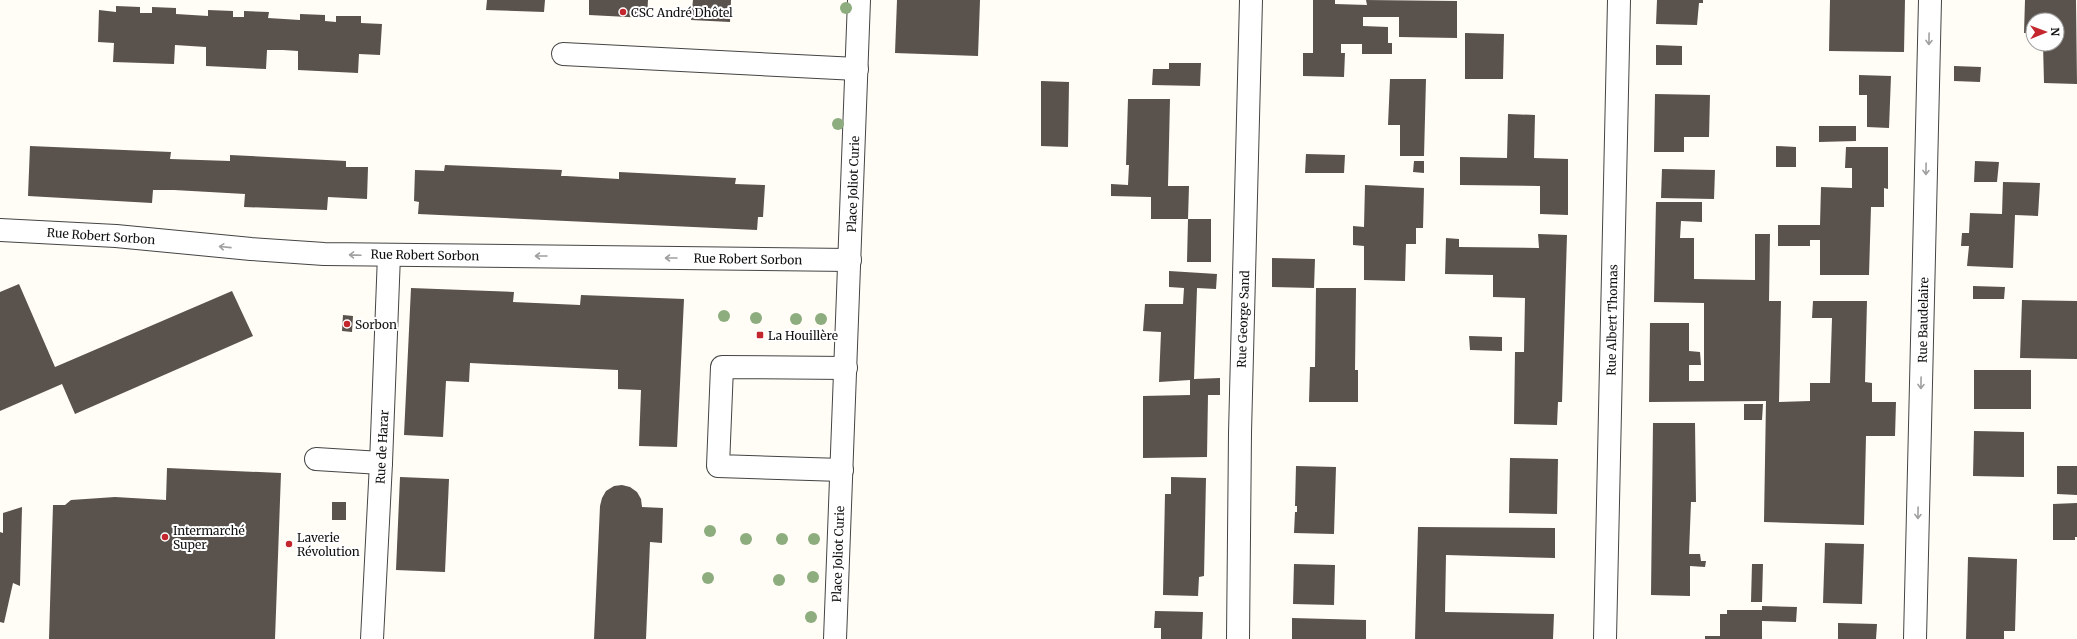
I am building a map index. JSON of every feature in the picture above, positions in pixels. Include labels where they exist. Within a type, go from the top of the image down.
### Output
[{"type":"street","name":"Place Joliot Curie","points":[[835,639],[859,0]]},
{"type":"street","name":"Rue George Sand","points":[[1238,639],[1240,433],[1251,0]]},
{"type":"street","name":"Rue Albert Thomas","points":[[1605,639],[1619,0]]},
{"type":"street","name":"Rue Baudelaire","points":[[1915,639],[1930,0]]},
{"type":"street","points":[[563,54],[857,69]]},
{"type":"street","name":"Rue Robert Sorbon","points":[[0,230],[116,236],[258,250],[390,256],[850,260]]},
{"type":"street","name":"Rue de Harar","points":[[372,639],[390,256]]},
{"type":"street","points":[[842,470],[718,466],[722,367],[846,368]]},
{"type":"street","points":[[316,459],[381,464]]},
{"type":"building","points":[[487,0],[545,0],[544,12],[486,10]]},
{"type":"building","name":"CSC André Dhôtel","points":[[589,0],[648,0],[647,18],[589,15]]},
{"type":"building","name":"CSC André Dhôtel","points":[[693,0],[731,0],[730,22],[691,20]]},
{"type":"building","points":[[897,0],[980,0],[978,56],[895,53]]},
{"type":"building","points":[[1313,0],[1335,0],[1335,4],[1367,5],[1366,0],[1457,1],[1457,38],[1399,37],[1399,17],[1363,17],[1363,26],[1388,27],[1388,43],[1392,43],[1392,54],[1362,54],[1362,44],[1341,44],[1341,53],[1345,53],[1344,77],[1303,76],[1303,53],[1313,53]]},
{"type":"building","points":[[1657,0],[1703,0],[1703,3],[1699,3],[1697,25],[1656,24]]},
{"type":"building","points":[[1830,0],[1905,0],[1904,52],[1829,51]]},
{"type":"building","points":[[2025,0],[2076,0],[2077,84],[2044,83],[2043,52],[2065,52],[2065,12],[2025,12],[2024,33]]},
{"type":"building","points":[[116,6],[140,7],[140,13],[152,13],[152,7],[176,8],[176,14],[208,16],[208,10],[233,11],[233,17],[244,17],[244,11],[269,12],[268,18],[300,20],[300,14],[325,15],[325,21],[336,22],[336,16],[361,16],[361,23],[382,24],[380,55],[359,54],[358,73],[298,70],[298,51],[283,50],[267,50],[266,69],[206,66],[206,47],[175,45],[174,64],[113,62],[114,43],[98,42],[99,10],[116,12]]},
{"type":"building","points":[[1465,33],[1504,34],[1503,79],[1465,79]]},
{"type":"building","points":[[1656,45],[1682,46],[1682,65],[1656,65]]},
{"type":"building","points":[[1169,63],[1201,63],[1200,86],[1152,85],[1153,69],[1169,69]]},
{"type":"building","points":[[1954,66],[1981,67],[1980,82],[1954,81]]},
{"type":"building","points":[[1859,75],[1891,76],[1889,128],[1867,127],[1867,95],[1859,95]]},
{"type":"building","points":[[1390,79],[1426,79],[1424,156],[1400,156],[1400,125],[1388,125]]},
{"type":"building","points":[[1041,81],[1069,82],[1068,147],[1041,146]]},
{"type":"building","points":[[1655,94],[1710,95],[1709,137],[1684,137],[1684,152],[1654,152]]},
{"type":"building","points":[[1128,99],[1170,99],[1168,186],[1189,186],[1188,219],[1151,219],[1151,197],[1111,196],[1111,184],[1128,185],[1129,165],[1126,165]]},
{"type":"building","points":[[1508,114],[1535,115],[1534,158],[1568,159],[1568,215],[1540,214],[1540,186],[1460,185],[1460,157],[1507,158]]},
{"type":"building","points":[[1819,126],[1856,126],[1856,141],[1819,142]]},
{"type":"building","points":[[30,146],[171,152],[170,159],[230,161],[230,155],[346,161],[346,167],[368,167],[367,199],[328,197],[327,210],[244,207],[245,194],[174,190],[153,190],[152,203],[28,196]]},
{"type":"building","points":[[1776,146],[1796,147],[1796,167],[1776,167]]},
{"type":"building","points":[[1846,147],[1888,147],[1888,189],[1884,188],[1884,207],[1871,207],[1869,275],[1820,275],[1820,240],[1810,240],[1810,246],[1778,246],[1778,225],[1820,225],[1821,187],[1852,188],[1852,168],[1845,168]]},
{"type":"building","points":[[1306,154],[1345,155],[1344,173],[1305,173]]},
{"type":"building","points":[[1414,161],[1424,161],[1424,173],[1413,172]]},
{"type":"building","points":[[1975,161],[1999,162],[1997,182],[1974,182]]},
{"type":"building","points":[[445,165],[562,170],[561,176],[619,179],[619,172],[736,178],[735,184],[765,185],[763,217],[758,217],[757,230],[418,214],[419,202],[414,201],[415,170],[444,171]]},
{"type":"building","points":[[1662,169],[1715,170],[1714,199],[1661,198]]},
{"type":"building","points":[[2003,182],[2040,183],[2038,216],[2015,215],[2013,268],[1967,266],[1969,246],[1961,246],[1962,233],[1969,233],[1970,213],[2002,214]]},
{"type":"building","points":[[1365,185],[1424,188],[1423,228],[1416,228],[1416,244],[1406,244],[1405,281],[1364,280],[1364,246],[1353,245],[1353,226],[1364,227]]},
{"type":"building","points":[[1656,202],[1702,202],[1702,222],[1681,221],[1680,238],[1694,238],[1694,279],[1755,280],[1755,234],[1770,234],[1769,301],[1781,301],[1779,402],[1810,401],[1810,383],[1830,383],[1832,318],[1812,318],[1813,301],[1867,301],[1865,382],[1872,383],[1872,402],[1896,402],[1895,436],[1866,436],[1864,525],[1764,522],[1766,401],[1649,402],[1650,323],[1689,323],[1689,351],[1700,352],[1701,365],[1689,365],[1689,381],[1704,381],[1704,303],[1654,302]]},
{"type":"building","points":[[1188,219],[1211,219],[1211,262],[1187,262]]},
{"type":"building","points":[[1538,234],[1567,235],[1562,402],[1558,402],[1557,425],[1514,424],[1515,352],[1524,352],[1525,298],[1493,297],[1493,275],[1445,274],[1446,238],[1459,239],[1459,247],[1539,248]]},
{"type":"building","points":[[1272,258],[1315,259],[1314,288],[1272,287]]},
{"type":"building","points":[[1169,271],[1217,274],[1216,289],[1197,288],[1194,379],[1220,378],[1220,395],[1208,395],[1207,457],[1143,458],[1143,396],[1190,395],[1190,380],[1159,382],[1161,332],[1143,331],[1145,304],[1183,304],[1184,288],[1169,287]]},
{"type":"building","points":[[19,284],[55,367],[232,291],[253,336],[75,414],[62,384],[0,411],[0,292]]},
{"type":"building","points":[[1973,286],[2005,287],[2004,299],[1973,299]]},
{"type":"building","points":[[411,288],[514,292],[513,302],[580,305],[581,295],[684,299],[677,447],[639,446],[641,390],[618,389],[618,370],[470,363],[469,382],[446,381],[443,437],[404,435]]},
{"type":"building","points":[[1316,288],[1356,288],[1355,370],[1358,370],[1358,402],[1309,402],[1310,367],[1315,367]]},
{"type":"building","points":[[2022,300],[2077,301],[2077,359],[2020,358]]},
{"type":"building","name":"Sorbon","points":[[343,315],[353,316],[352,332],[342,331]]},
{"type":"building","points":[[1469,336],[1502,337],[1502,351],[1470,350]]},
{"type":"building","points":[[1974,370],[2031,370],[2031,409],[1974,409]]},
{"type":"building","points":[[1744,404],[1763,404],[1762,420],[1744,420]]},
{"type":"building","points":[[1653,423],[1695,423],[1696,502],[1691,502],[1689,554],[1700,554],[1701,561],[1706,561],[1705,567],[1690,566],[1690,596],[1651,595]]},
{"type":"building","points":[[1974,431],[2024,432],[2024,477],[1973,476]]},
{"type":"building","points":[[1510,458],[1558,459],[1557,514],[1509,513]]},
{"type":"building","points":[[1296,466],[1336,467],[1334,534],[1294,533],[1295,512],[1297,512],[1297,506],[1295,506]]},
{"type":"building","points":[[2057,466],[2077,466],[2077,495],[2057,494]]},
{"type":"building","name":"Intermarché Super","points":[[167,468],[281,473],[275,639],[49,639],[53,505],[65,505],[71,500],[115,497],[166,500]]},
{"type":"building","points":[[400,477],[449,479],[445,572],[396,570]]},
{"type":"building","points":[[1171,477],[1206,478],[1204,576],[1199,577],[1198,596],[1163,595],[1165,494],[1171,494]]},
{"type":"building","points":[[622,485],[630,487],[637,492],[641,499],[642,507],[663,508],[662,543],[650,542],[646,639],[594,639],[600,506],[606,491],[614,486]]},
{"type":"building","points":[[332,502],[346,502],[346,520],[332,520]]},
{"type":"building","points":[[2077,503],[2077,537],[2075,537],[2075,540],[2053,540],[2053,504]]},
{"type":"building","points":[[22,507],[20,586],[13,583],[4,623],[0,622],[0,532],[3,533],[3,513]]},
{"type":"building","points":[[1418,527],[1555,528],[1555,558],[1446,555],[1445,612],[1554,614],[1553,639],[1415,639]]},
{"type":"building","points":[[1825,543],[1864,544],[1862,604],[1823,603]]},
{"type":"building","points":[[1968,557],[2017,559],[2015,631],[2004,631],[2004,639],[1966,639]]},
{"type":"building","points":[[1294,564],[1335,565],[1334,605],[1293,604]]},
{"type":"building","points":[[1752,564],[1763,564],[1762,602],[1751,602]]},
{"type":"building","points":[[1762,606],[1797,607],[1796,622],[1762,621],[1762,639],[1705,639],[1705,636],[1720,636],[1720,614],[1727,614],[1727,610],[1762,610]]},
{"type":"building","points":[[1155,611],[1203,612],[1202,639],[1161,639],[1161,628],[1154,628]]},
{"type":"building","points":[[1292,618],[1366,620],[1366,639],[1292,639]]},
{"type":"building","points":[[1838,623],[1877,624],[1876,639],[1838,639]]},
{"type":"place","name":"CSC André Dhôtel","points":[[623,12]]},
{"type":"place","name":"Sorbon","points":[[347,324]]},
{"type":"place","name":"La Houillère","points":[[760,335]]},
{"type":"place","name":"Intermarché Super","points":[[165,537]]},
{"type":"place","name":"Laverie Révolution","points":[[289,544]]}]
